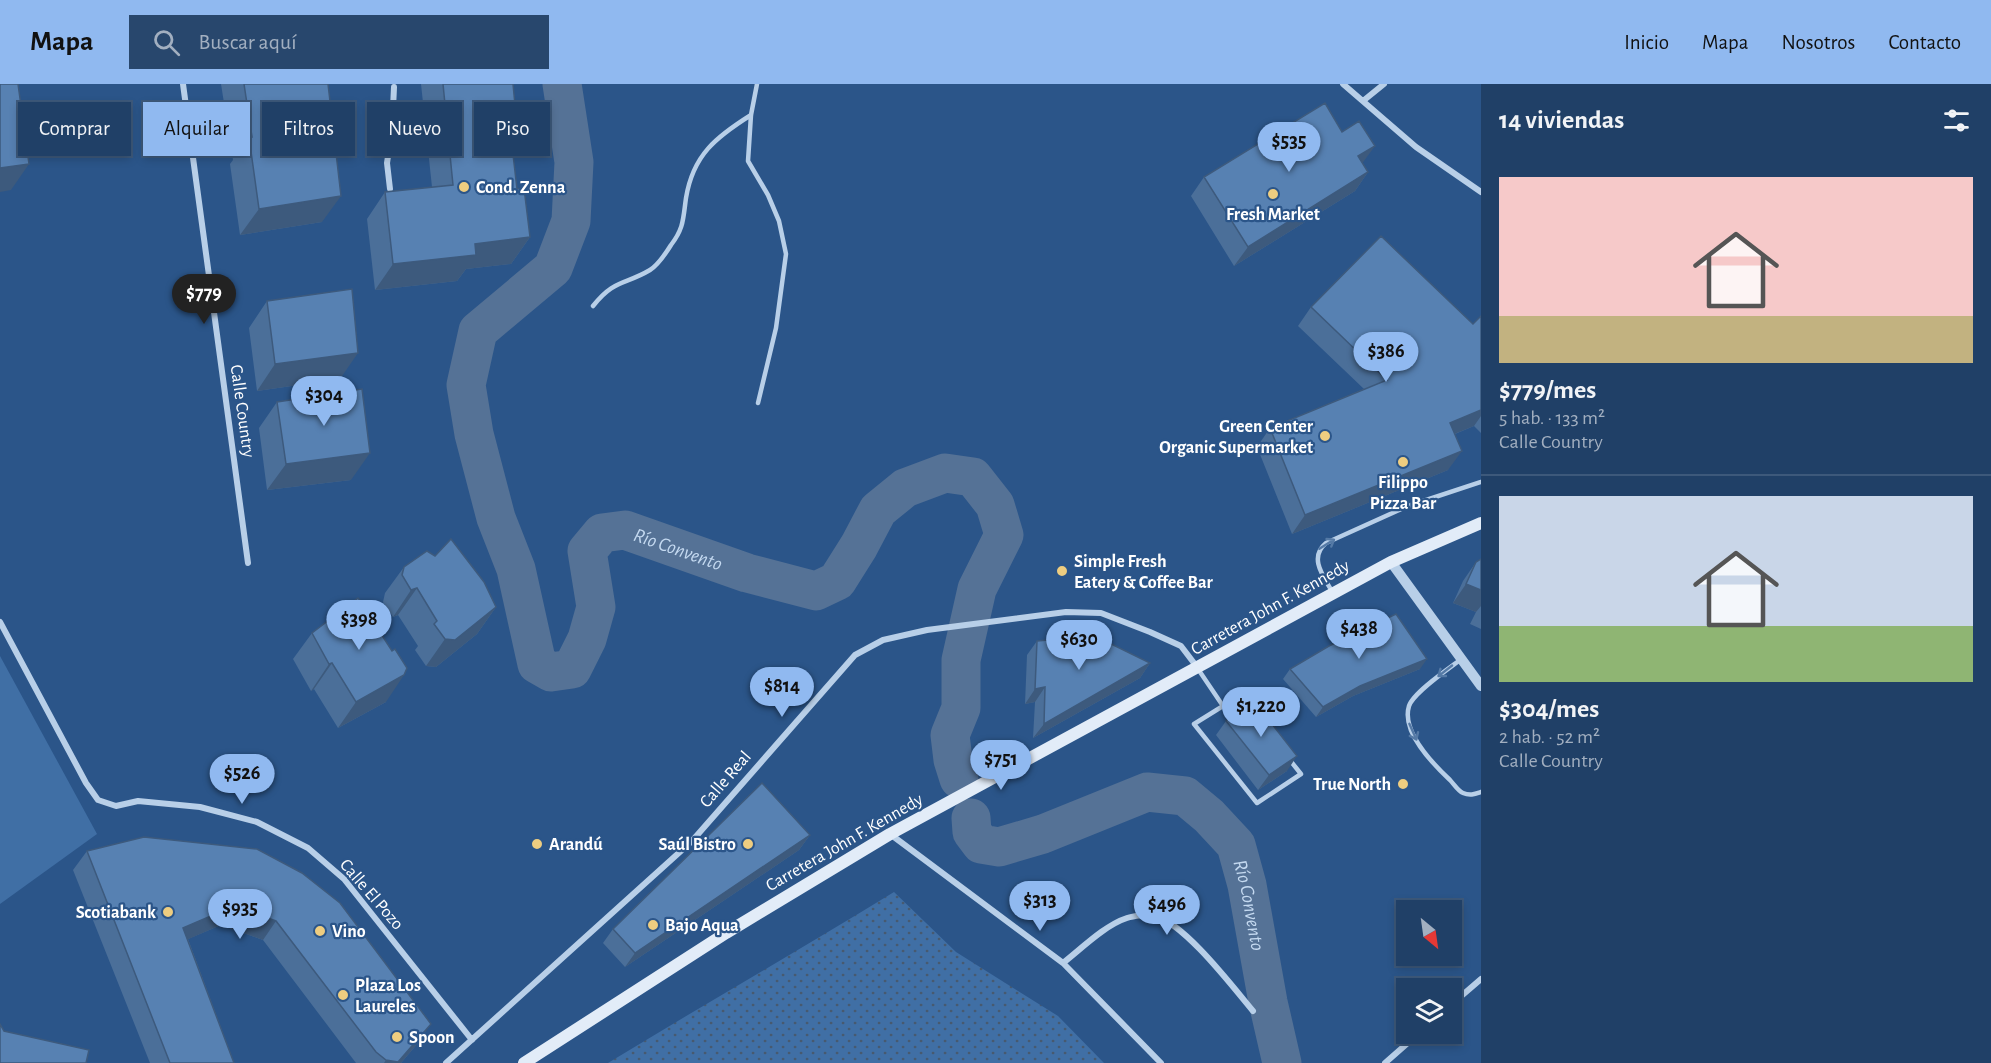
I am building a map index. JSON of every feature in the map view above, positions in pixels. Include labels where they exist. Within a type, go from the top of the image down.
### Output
[{"type":"main road","name":"Carretera John F. Kennedy","points":[[524,1063],[726,933],[890,834],[1391,562],[1481,523]]},
{"type":"street","name":"Calle Country","points":[[183,84],[248,564]]},
{"type":"street","points":[[1343,84],[1416,147],[1481,192]]},
{"type":"street","points":[[1363,101],[1384,84]]},
{"type":"street","points":[[390,189],[387,163],[392,130],[393,85]]},
{"type":"street","points":[[1391,562],[1481,686]]},
{"type":"street","name":"Calle Real","points":[[446,1063],[692,841],[855,656],[883,640],[927,630],[1066,612],[1101,613],[1181,646],[1197,667]]},
{"type":"street","name":"Calle El Pozo","points":[[0,622],[86,783],[98,800],[116,806],[138,801],[200,807],[257,822],[308,849],[344,879],[472,1040]]},
{"type":"street","points":[[890,834],[1062,963],[1161,1063]]},
{"type":"street","points":[[1062,963],[1104,931],[1126,919],[1153,915],[1172,925],[1206,955],[1253,1011]]},
{"type":"street","points":[[1462,995],[1481,979]]},
{"type":"street","points":[[1384,1063],[1406,1044]]},
{"type":"lane","points":[[757,84],[751,115],[748,161],[768,195],[779,221],[786,254],[776,328],[758,403]]},
{"type":"lane","points":[[593,306],[604,292],[619,282],[652,269],[671,245],[684,223],[688,189],[702,154],[725,131],[751,115]]},
{"type":"lane","points":[[1333,593],[1320,568],[1317,555],[1319,549],[1326,543],[1408,506],[1481,482]]},
{"type":"lane","points":[[1461,659],[1430,682],[1409,705],[1408,721],[1418,744],[1436,767],[1462,793],[1472,796],[1481,792]]},
{"type":"lane","points":[[1197,667],[1223,706]]},
{"type":"lane","points":[[1252,713],[1239,696],[1194,724],[1257,803],[1301,774],[1287,756]]},
{"type":"shaded area","points":[[0,656],[97,834],[0,904]]},
{"type":"shaded area","points":[[894,892],[956,952],[1058,1016],[1104,1063],[608,1063],[823,935]]},
{"type":"building","points":[[0,84],[18,84],[20,102],[18,102],[18,156],[28,156],[29,164],[0,168]]},
{"type":"building","points":[[244,84],[328,84],[330,102],[262,102],[262,156],[336,156],[341,196],[259,209],[250,144],[250,137],[252,137],[250,102],[247,102]]},
{"type":"building","points":[[443,84],[513,84],[515,102],[474,102],[474,156],[513,156],[517,189],[524,188],[530,237],[475,244],[476,255],[393,264],[385,192],[453,185],[450,156],[462,156],[462,102],[445,102]]},
{"type":"building","name":"Fresh Market","points":[[1325,103],[1342,132],[1359,121],[1375,146],[1358,156],[1368,172],[1248,247],[1204,177]]},
{"type":"building","points":[[1381,236],[1473,324],[1481,316],[1481,410],[1450,423],[1462,451],[1305,515],[1270,428],[1387,380],[1311,307]]},
{"type":"building","points":[[352,289],[358,353],[275,364],[267,301]]},
{"type":"building","points":[[362,389],[370,453],[286,464],[277,402]]},
{"type":"building","points":[[451,539],[484,582],[496,607],[455,640],[445,639],[434,624],[437,621],[417,588],[411,590],[402,575],[404,567],[427,551],[435,556]]},
{"type":"building","points":[[1481,559],[1481,590],[1466,584],[1476,562]]},
{"type":"building","points":[[358,598],[375,618],[372,620],[392,651],[395,649],[407,668],[404,675],[356,702],[332,663],[329,664],[312,633]]},
{"type":"building","points":[[1396,614],[1427,659],[1360,686],[1323,707],[1290,669],[1329,646]]},
{"type":"building","points":[[1095,636],[1150,663],[1044,724],[1045,687],[1035,689],[1037,641]]},
{"type":"building","points":[[1254,701],[1297,756],[1269,775],[1226,721]]},
{"type":"building","points":[[762,783],[810,835],[635,953],[613,929]]},
{"type":"building","name":"Plaza Los Laureles","points":[[144,837],[257,849],[302,873],[340,903],[431,1024],[398,1062],[386,1060],[376,1052],[276,921],[234,906],[183,928],[234,1063],[170,1063],[87,851]]},
{"type":"building","points":[[0,1024],[4,1031],[89,1050],[86,1063],[0,1063]]},
{"type":"waterway","name":"Río Convento","points":[[562,84],[574,162],[571,221],[553,268],[478,331],[466,385],[474,434],[496,518],[516,569],[537,664],[551,672],[572,669],[587,639],[596,607],[587,551],[602,533],[625,530],[747,573],[816,591],[837,581],[878,510],[905,488],[945,473],[973,477],[995,505],[1004,535],[977,589],[961,660],[961,708],[950,735],[953,760],[959,779]]},
{"type":"waterway","name":"Río Convento","points":[[971,818],[972,832],[981,844],[999,847],[1043,834],[1147,792],[1185,796],[1209,816],[1236,845],[1247,885],[1268,1002],[1282,1063]]},
{"type":"place","name":"Cond. Zenna","points":[[464,187]]},
{"type":"place","name":"Fresh Market","points":[[1273,194]]},
{"type":"place","name":"Green Center Organic Supermarket","points":[[1325,436]]},
{"type":"place","name":"Filippo Pizza Bar","points":[[1403,462]]},
{"type":"place","name":"Simple Fresh Eatery & Coffee Bar","points":[[1062,571]]},
{"type":"place","name":"True North","points":[[1403,784]]},
{"type":"place","name":"Arandú","points":[[537,844]]},
{"type":"place","name":"Saúl Bistro","points":[[748,844]]},
{"type":"place","name":"Scotiabank","points":[[168,912]]},
{"type":"place","name":"Bajo Aqua","points":[[653,925]]},
{"type":"place","name":"Vino","points":[[320,931]]},
{"type":"place","name":"Plaza Los Laureles","points":[[343,995]]},
{"type":"place","name":"Spoon","points":[[397,1037]]}]
